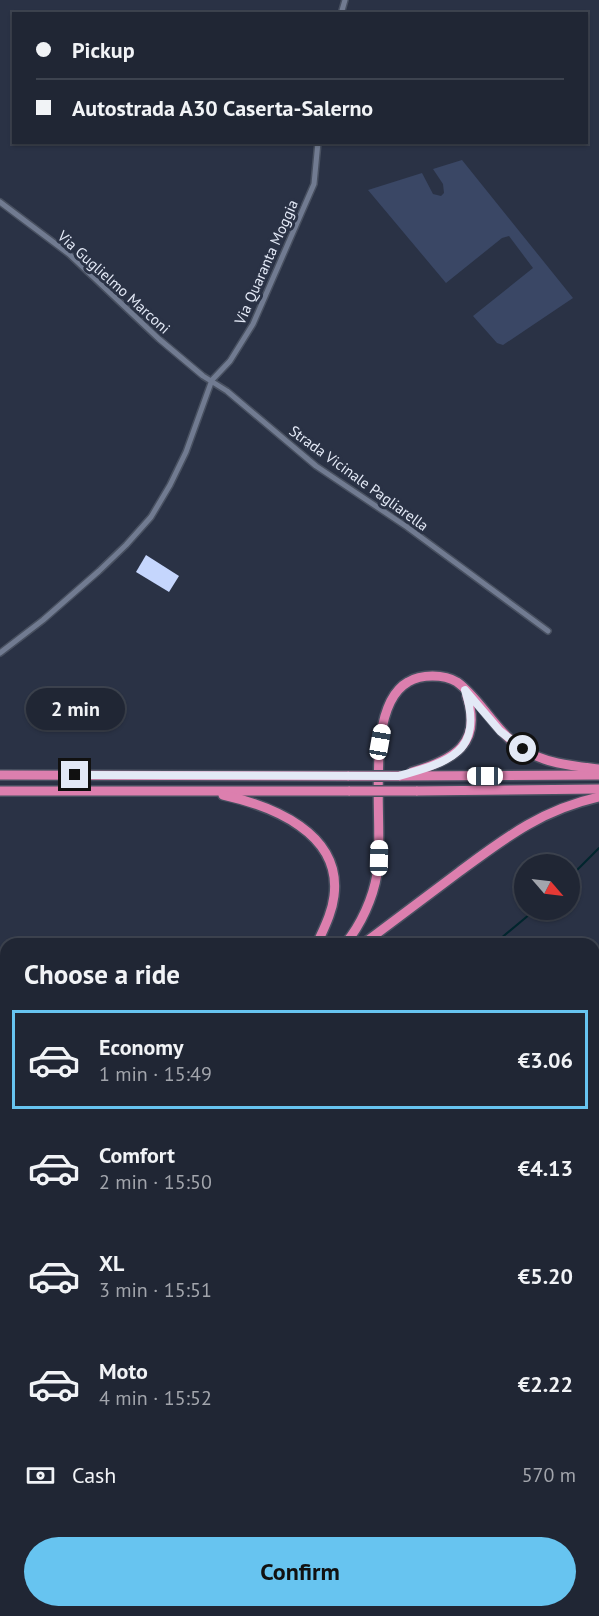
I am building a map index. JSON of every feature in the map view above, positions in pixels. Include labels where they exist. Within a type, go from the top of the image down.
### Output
[{"type":"highway","points":[[349,938],[366,909],[377,874],[379,760],[388,705],[398,689],[408,682],[423,677],[448,679],[465,690],[500,731],[523,749],[549,761],[599,769]]},
{"type":"highway","points":[[399,776],[441,763],[459,750],[467,740],[472,719],[465,690]]},
{"type":"highway","points":[[0,775],[599,775]]},
{"type":"highway","points":[[0,791],[599,789]]},
{"type":"highway","points":[[203,791],[252,802],[270,809],[300,825],[322,846],[330,863],[335,895],[330,917],[320,938]]},
{"type":"highway","points":[[371,938],[519,829],[548,812],[599,797]]},
{"type":"street","name":"Via Quaranta Moggia","points":[[212,380],[230,361],[253,324],[314,184],[318,144]]},
{"type":"street","name":"Via Guglielmo Marconi","points":[[0,202],[69,254],[159,339],[212,380]]},
{"type":"street","name":"Strada Vicinale Pagliarella","points":[[212,380],[316,466],[406,527],[548,631]]},
{"type":"street","points":[[0,653],[43,620],[96,574],[151,517],[186,452],[212,380]]},
{"type":"shaded area","points":[[462,160],[573,298],[503,345],[497,343],[473,316],[533,268],[509,236],[502,238],[446,283],[368,190],[422,173],[433,194],[441,196],[444,193],[443,184],[433,169]]},
{"type":"building","points":[[146,555],[179,576],[169,592],[136,572]]},
{"type":"waterway","points":[[580,867],[599,848]]},
{"type":"waterway","points":[[501,938],[523,920]]},
{"type":"route","points":[[75,775],[399,776],[451,758],[467,740],[472,719],[471,707],[465,690],[500,731],[523,749]]}]
